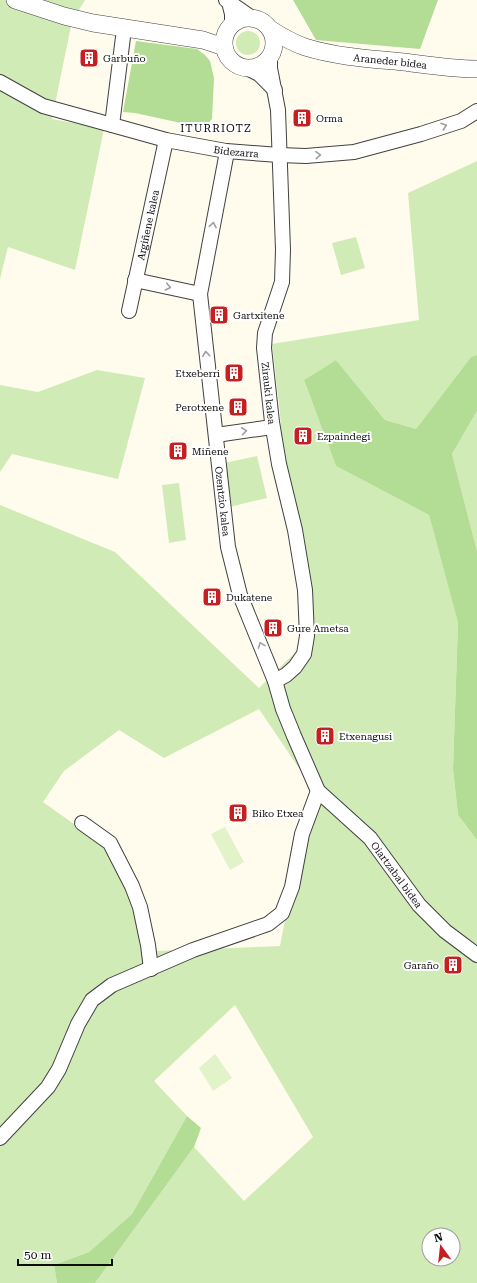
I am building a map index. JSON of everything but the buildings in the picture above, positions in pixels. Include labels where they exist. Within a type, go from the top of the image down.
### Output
[{"type":"street","points":[[15,0],[64,16],[124,29],[204,40],[224,47]]},
{"type":"street","points":[[170,36],[204,33],[230,26],[245,18],[259,20],[270,29],[274,43],[270,56],[260,65],[254,68],[241,67],[229,59],[224,47],[224,37],[230,26],[232,14],[228,1]]},
{"type":"street","points":[[228,1],[252,18]]},
{"type":"street","points":[[112,125],[124,29]]},
{"type":"street","name":"Araneder bidea","points":[[270,29],[304,47],[349,56],[477,69]]},
{"type":"street","name":"Araneder bidea","points":[[270,56],[282,50],[304,47]]},
{"type":"street","name":"Zirauki kalea","points":[[270,56],[270,68],[278,110],[283,250],[282,282],[265,333],[264,348],[272,427],[279,464],[295,530],[305,590],[307,636],[304,654],[295,667],[286,675],[275,681]]},
{"type":"street","points":[[247,68],[259,74],[275,90]]},
{"type":"street","name":"Bidezarra","points":[[0,82],[42,106],[166,140],[226,151],[279,155],[306,156],[354,152],[421,134],[454,123],[477,111]]},
{"type":"street","name":"Argiñene kalea","points":[[129,311],[166,140]]},
{"type":"street","name":"Ozentzio kalea","points":[[226,151],[200,294],[228,547],[232,569],[240,595],[275,681],[283,709],[318,791]]},
{"type":"street","points":[[135,280],[200,294]]},
{"type":"street","points":[[216,434],[272,427]]},
{"type":"street","points":[[0,1138],[48,1087],[59,1069],[78,1024],[92,1000],[112,985],[193,950],[268,924],[282,913],[292,887],[302,834],[318,791]]},
{"type":"street","name":"Oiartzabal bidea","points":[[318,791],[370,838],[419,905],[445,931],[477,955]]},
{"type":"street","points":[[82,823],[110,843],[132,886],[140,907],[148,945],[151,969]]},
{"type":"green space","points":[[0,0],[85,0],[72,21],[52,119],[104,129],[75,270],[8,247],[0,279]]},
{"type":"green space","points":[[293,0],[438,0],[420,49],[316,40]]},
{"type":"green space","points":[[248,31],[257,34],[260,43],[257,52],[248,55],[239,52],[236,43],[239,34]]},
{"type":"green space","points":[[136,41],[197,49],[210,61],[214,78],[212,119],[204,128],[135,113],[123,112]]},
{"type":"green space","points":[[477,161],[477,355],[471,357],[416,429],[385,420],[336,360],[304,380],[336,466],[429,515],[458,623],[453,769],[458,815],[477,840],[477,1283],[95,1283],[194,1147],[244,1201],[313,1137],[235,1005],[154,1081],[187,1116],[132,1214],[89,1252],[54,1265],[57,1283],[0,1283],[0,505],[115,552],[259,688],[317,631],[285,491],[280,413],[272,344],[419,320],[408,193]],"holes":[[[259,709],[311,786],[280,946],[157,951],[126,861],[43,802],[64,771],[119,730],[164,758]]]},
{"type":"green space","points":[[356,237],[365,268],[341,275],[332,243]]},
{"type":"green space","points":[[477,355],[477,411],[452,454],[477,551],[477,840],[458,815],[453,769],[458,623],[429,515],[336,466],[304,380],[336,360],[385,420],[416,429],[471,357]]},
{"type":"green space","points":[[97,370],[145,378],[118,479],[12,454],[0,472],[0,385],[38,392]]},
{"type":"green space","points":[[477,411],[477,551],[452,454]]},
{"type":"green space","points":[[257,456],[267,498],[229,507],[224,463]]},
{"type":"green space","points":[[179,483],[186,540],[169,543],[162,485]]},
{"type":"green space","points":[[225,827],[244,862],[230,870],[211,834]]},
{"type":"green space","points":[[215,1054],[232,1078],[213,1091],[199,1068]]},
{"type":"green space","points":[[187,1116],[201,1128],[194,1147],[95,1283],[57,1283],[54,1265],[89,1252],[132,1214]]},
{"type":"place","name":"Garbuño","points":[[89,58]]},
{"type":"place","name":"Orma","points":[[302,118]]},
{"type":"place","name":"Gartxitene","points":[[219,315]]},
{"type":"place","name":"Etxeberri","points":[[234,373]]},
{"type":"place","name":"Perotxene","points":[[238,407]]},
{"type":"place","name":"Ezpaindegi","points":[[303,436]]},
{"type":"place","name":"Miñene","points":[[178,451]]},
{"type":"place","name":"Dukatene","points":[[212,597]]},
{"type":"place","name":"Gure Ametsa","points":[[273,628]]},
{"type":"place","name":"Etxenagusi","points":[[325,736]]},
{"type":"place","name":"Biko Etxea","points":[[238,813]]},
{"type":"place","name":"Garaño","points":[[453,965]]},
{"type":"district","name":"ITURRIOTZ","points":[[216,128]]}]
